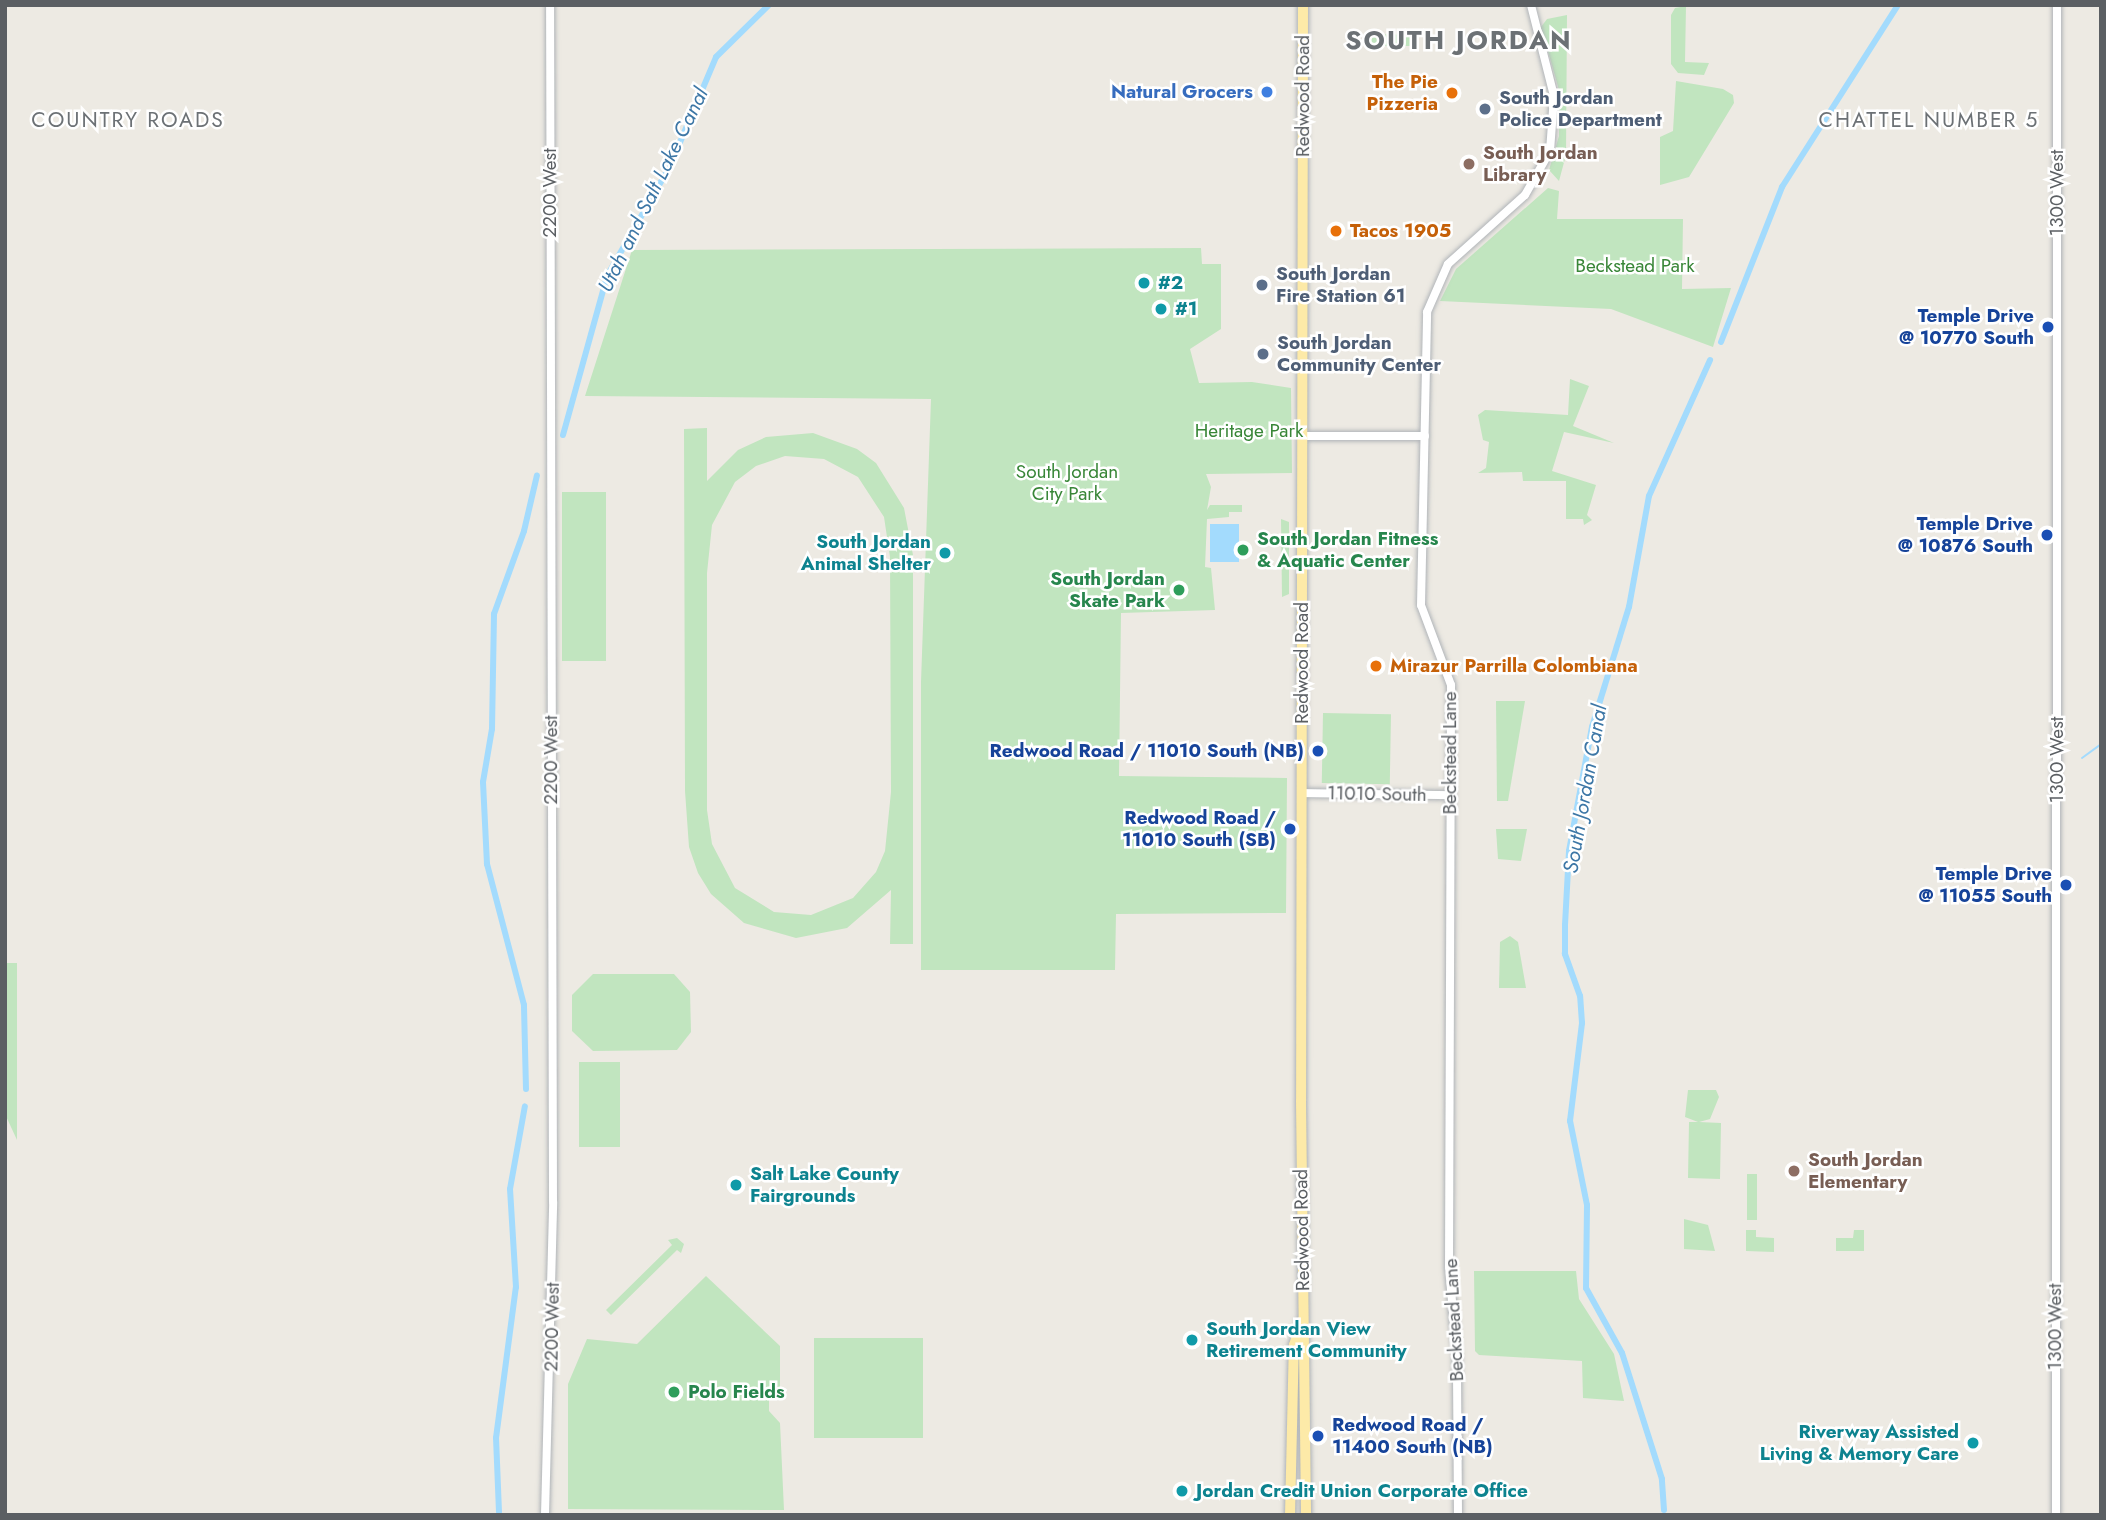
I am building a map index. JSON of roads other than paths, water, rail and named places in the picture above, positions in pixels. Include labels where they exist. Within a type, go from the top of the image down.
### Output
[{"type":"main road","name":"Redwood Road","points":[[1303,5],[1302,1320],[1308,1345],[1306,1515]]},
{"type":"main road","name":"Redwood Road","points":[[1290,1515],[1294,1345],[1302,1320]]},
{"type":"street","name":"2200 West","points":[[545,1515],[554,1202],[550,5]]},
{"type":"street","name":"Beckstead Lane","points":[[1458,1515],[1457,1358],[1449,1266],[1451,685],[1421,605],[1427,312],[1438,279],[1460,250],[1525,195],[1550,151],[1554,96],[1531,5]]},
{"type":"street","name":"1300 West","points":[[2056,1515],[2057,5]]},
{"type":"street","points":[[1303,436],[1425,436]]},
{"type":"street","name":"11010 South","points":[[1302,793],[1451,795]]},
{"type":"water","points":[[1210,524],[1239,524],[1239,562],[1210,562]]},
{"type":"waterway","name":"Utah and Salt Lake Canal","points":[[563,435],[607,276],[670,166],[716,57],[769,5]]},
{"type":"waterway","name":"South Jordan Canal","points":[[1721,342],[1782,187],[1898,5]]},
{"type":"waterway","name":"South Jordan Canal","points":[[1664,1510],[1662,1479],[1622,1353],[1586,1288],[1587,1205],[1570,1121],[1582,1023],[1580,996],[1565,954],[1565,925],[1569,851],[1592,727],[1629,607],[1649,496],[1710,360]]},
{"type":"waterway","name":"Utah and Salt Lake Canal","points":[[526,1089],[524,1005],[487,864],[483,782],[492,729],[494,614],[524,531],[537,475]]},
{"type":"waterway","points":[[2082,758],[2101,744]]},
{"type":"waterway","name":"Utah and Salt Lake Canal","points":[[499,1512],[496,1438],[516,1287],[510,1189],[525,1106]]},
{"type":"place","name":"Natural Grocers","points":[[1267,92]]},
{"type":"place","name":"The Pie Pizzeria","points":[[1452,93]]},
{"type":"place","name":"South Jordan Police Department","points":[[1485,109]]},
{"type":"place","name":"South Jordan Library","points":[[1469,164]]},
{"type":"place","name":"Tacos 1905","points":[[1336,231]]},
{"type":"place","name":"#2","points":[[1144,283]]},
{"type":"place","name":"South Jordan Fire Station 61","points":[[1262,285]]},
{"type":"place","name":"#1","points":[[1161,309]]},
{"type":"place","name":"Temple Drive @ 10770 South","points":[[2048,327]]},
{"type":"place","name":"South Jordan Community Center","points":[[1263,354]]},
{"type":"place","name":"Temple Drive @ 10876 South","points":[[2047,535]]},
{"type":"place","name":"South Jordan Fitness & Aquatic Center","points":[[1243,550]]},
{"type":"place","name":"South Jordan Animal Shelter","points":[[945,553]]},
{"type":"place","name":"South Jordan Skate Park","points":[[1179,590]]},
{"type":"place","name":"Mirazur Parrilla Colombiana","points":[[1376,666]]},
{"type":"place","name":"Redwood Road / 11010 South (NB)","points":[[1318,751]]},
{"type":"place","name":"Redwood Road / 11010 South (SB)","points":[[1290,829]]},
{"type":"place","name":"Temple Drive @ 11055 South","points":[[2066,885]]},
{"type":"place","name":"South Jordan Elementary","points":[[1794,1171]]},
{"type":"place","name":"Salt Lake County Fairgrounds","points":[[736,1185]]},
{"type":"place","name":"South Jordan View Retirement Community","points":[[1192,1340]]},
{"type":"place","name":"Polo Fields","points":[[674,1392]]},
{"type":"place","name":"Redwood Road / 11400 South (NB)","points":[[1318,1436]]},
{"type":"place","name":"Riverway Assisted Living & Memory Care","points":[[1973,1443]]},
{"type":"place","name":"Jordan Credit Union Corporate Office","points":[[1182,1491]]},
{"type":"district","name":"SOUTH JORDAN","points":[[1459,41]]},
{"type":"district","name":"COUNTRY ROADS","points":[[128,120]]},
{"type":"district","name":"CHATTEL NUMBER 5","points":[[1929,120]]},
{"type":"park label","name":"Beckstead Park","points":[[1635,266]]},
{"type":"park label","name":"Heritage Park","points":[[1249,431]]},
{"type":"park label","name":"South Jordan City Park","points":[[1067,483]]}]
